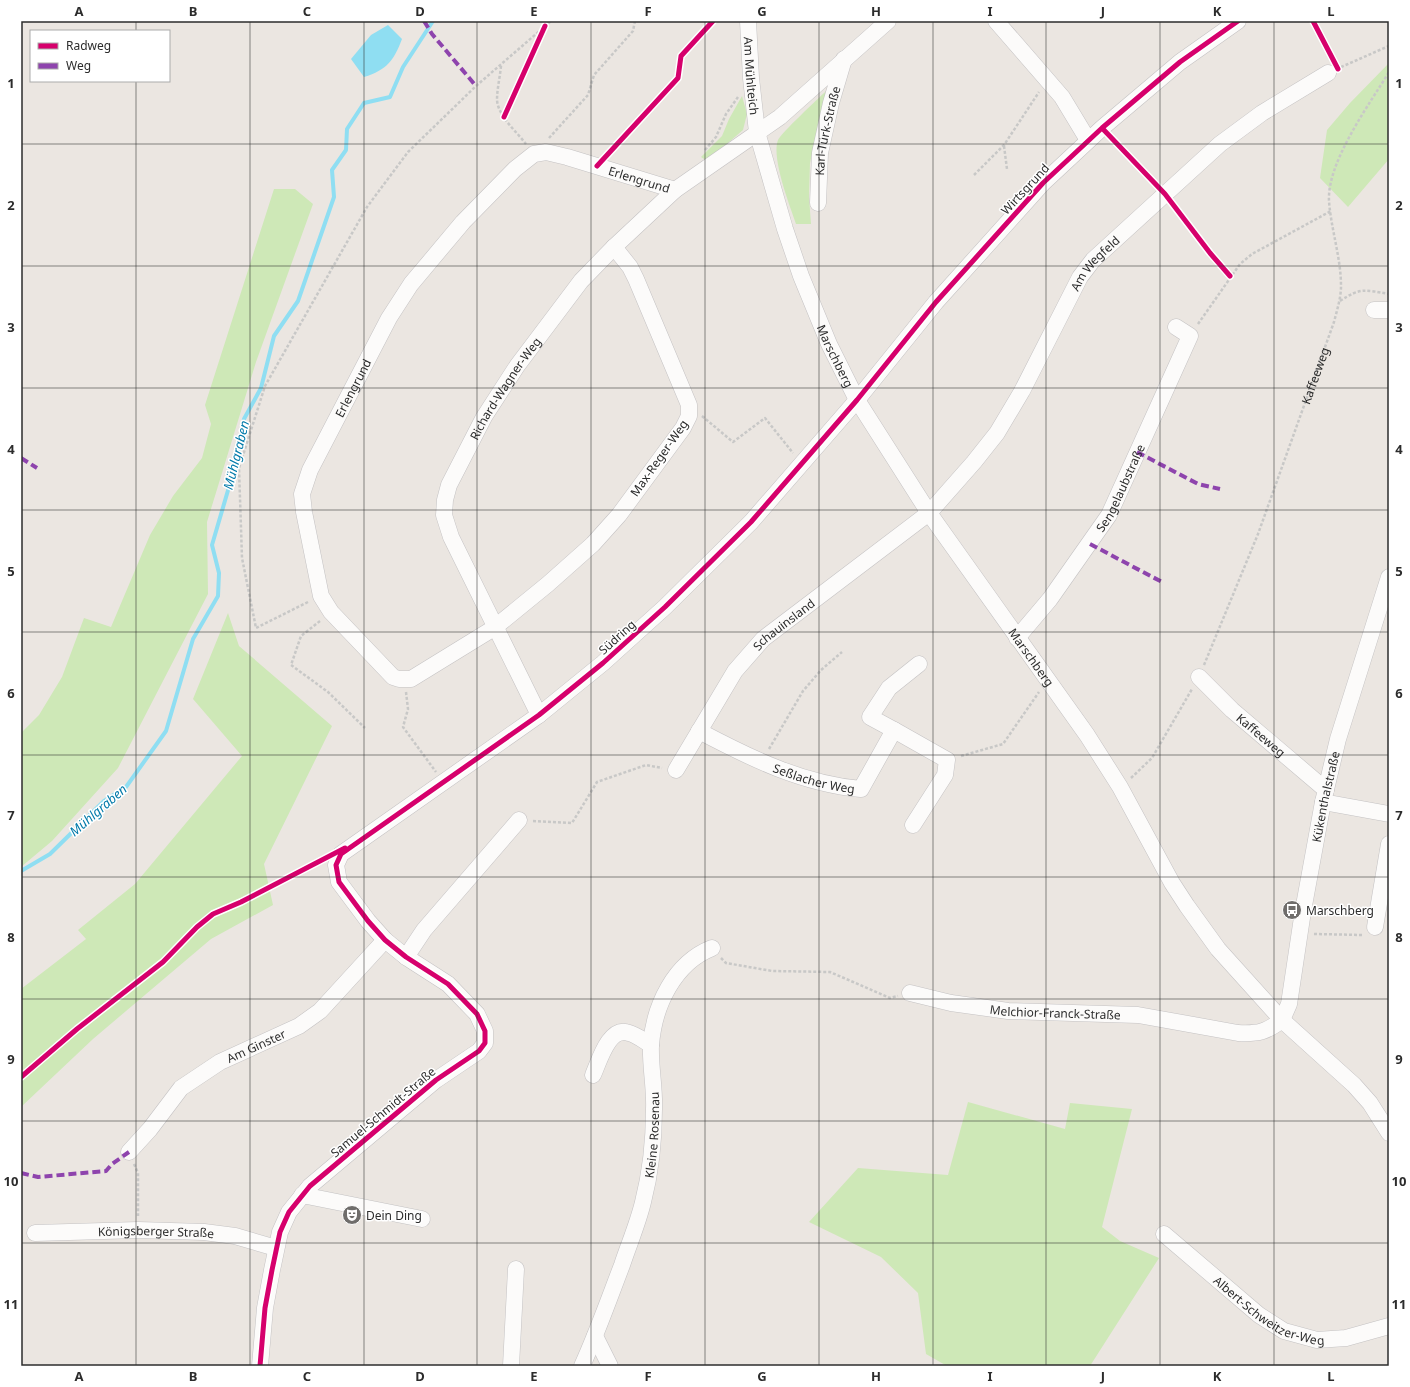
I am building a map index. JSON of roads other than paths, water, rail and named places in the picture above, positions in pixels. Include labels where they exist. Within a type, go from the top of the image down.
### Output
[{"type":"street","name":"Am Mühlteich","points":[[748,21],[751,78],[757,132]]},
{"type":"street","name":"Karl-Türk-Straße","points":[[757,132],[780,117],[888,21]]},
{"type":"street","points":[[996,21],[1062,97],[1088,140]]},
{"type":"street","name":"Wirtsgrund","points":[[857,400],[936,302],[1043,183],[1088,140],[1180,62],[1238,21]]},
{"type":"street","name":"Karl-Türk-Straße","points":[[818,203],[820,153],[831,103],[844,59]]},
{"type":"street","name":"Am Wegfeld","points":[[928,513],[974,462],[997,433],[1022,392],[1080,277],[1093,260],[1220,144],[1262,113],[1328,73]]},
{"type":"street","name":"Richard-Wagner-Weg","points":[[539,715],[494,628],[451,537],[444,515],[445,500],[449,485],[484,418],[516,366],[582,281],[614,247],[675,190],[757,132]]},
{"type":"street","name":"Marschberg","points":[[757,132],[784,229],[801,276],[829,344],[857,400],[928,513],[1087,736],[1120,787],[1172,883],[1218,949],[1282,1020],[1354,1085],[1370,1103],[1389,1132]]},
{"type":"street","name":"Erlengrund","points":[[494,628],[411,679],[399,679],[388,672],[331,612],[321,596],[304,512],[302,494],[310,470],[389,318],[411,284],[462,222],[515,169],[534,154],[546,152],[567,157],[675,190]]},
{"type":"street","name":"Max-Reger-Weg","points":[[494,628],[548,584],[593,544],[614,521],[683,428],[689,416],[689,405],[636,279],[630,267],[614,247]]},
{"type":"street","name":"Sengelaubstraße","points":[[1017,638],[1050,599],[1109,515],[1190,336],[1176,326]]},
{"type":"street","name":"Südring","points":[[352,844],[444,782],[539,715],[603,663],[665,607],[751,522],[857,400]]},
{"type":"street","name":"Schauinsland","points":[[676,770],[735,671],[762,639],[928,513]]},
{"type":"street","name":"Kükenthalstraße","points":[[1282,1020],[1288,1004],[1324,796],[1338,739],[1389,577]]},
{"type":"street","points":[[913,825],[945,775],[947,760],[870,717],[889,688],[920,664]]},
{"type":"street","name":"Kaffeeweg","points":[[1199,677],[1324,796]]},
{"type":"street","name":"Seßlacher Weg","points":[[699,731],[747,757],[808,779],[838,787],[861,789],[894,730]]},
{"type":"street","points":[[1324,796],[1389,814]]},
{"type":"street","points":[[406,957],[424,930],[519,820]]},
{"type":"street","name":"Samuel-Schmidt-Straße","points":[[260,1366],[265,1308],[276,1248],[280,1232],[289,1212],[302,1195],[436,1080],[479,1051],[485,1043],[485,1031],[477,1014],[448,984],[406,957],[385,940],[368,922],[339,882],[336,865],[341,854],[352,844]]},
{"type":"street","points":[[1375,927],[1389,844]]},
{"type":"street","name":"Am Ginster","points":[[129,1152],[150,1129],[181,1088],[220,1062],[299,1026],[320,1011],[385,940]]},
{"type":"street","name":"Kleine Rosenau","points":[[582,1366],[596,1336],[638,1218],[654,1151],[654,1106],[651,1045],[657,1010],[674,979],[699,953],[712,948]]},
{"type":"street","name":"Melchior-Franck-Straße","points":[[910,993],[951,1003],[1008,1011],[1138,1014],[1238,1033],[1255,1034],[1268,1030],[1282,1020]]},
{"type":"street","points":[[593,1075],[610,1039],[618,1032],[630,1033],[651,1045]]},
{"type":"street","points":[[302,1195],[422,1219]]},
{"type":"street","name":"Königsberger Straße","points":[[35,1233],[138,1230],[204,1232],[235,1236],[276,1248]]},
{"type":"street","name":"Albert-Schweitzer-Weg","points":[[1164,1234],[1259,1315],[1284,1331],[1317,1340],[1346,1338],[1389,1326]]},
{"type":"street","points":[[511,1366],[516,1269]]},
{"type":"street","points":[[596,1336],[610,1366]]},
{"type":"water","points":[[388,25],[402,39],[396,53],[389,63],[379,71],[364,77],[351,59],[371,35]]},
{"type":"waterway","name":"Mühlgraben","points":[[21,871],[50,854],[104,801],[126,787],[166,731],[193,639],[218,596],[219,573],[212,545],[236,463],[244,419],[261,388],[274,336],[298,301],[334,197],[332,170],[346,150],[347,129],[364,103],[390,97],[403,67],[433,21]]},
{"type":"place","name":"Marschberg","points":[[1292,910]]},
{"type":"place","name":"Dein Ding","points":[[352,1215]]}]
